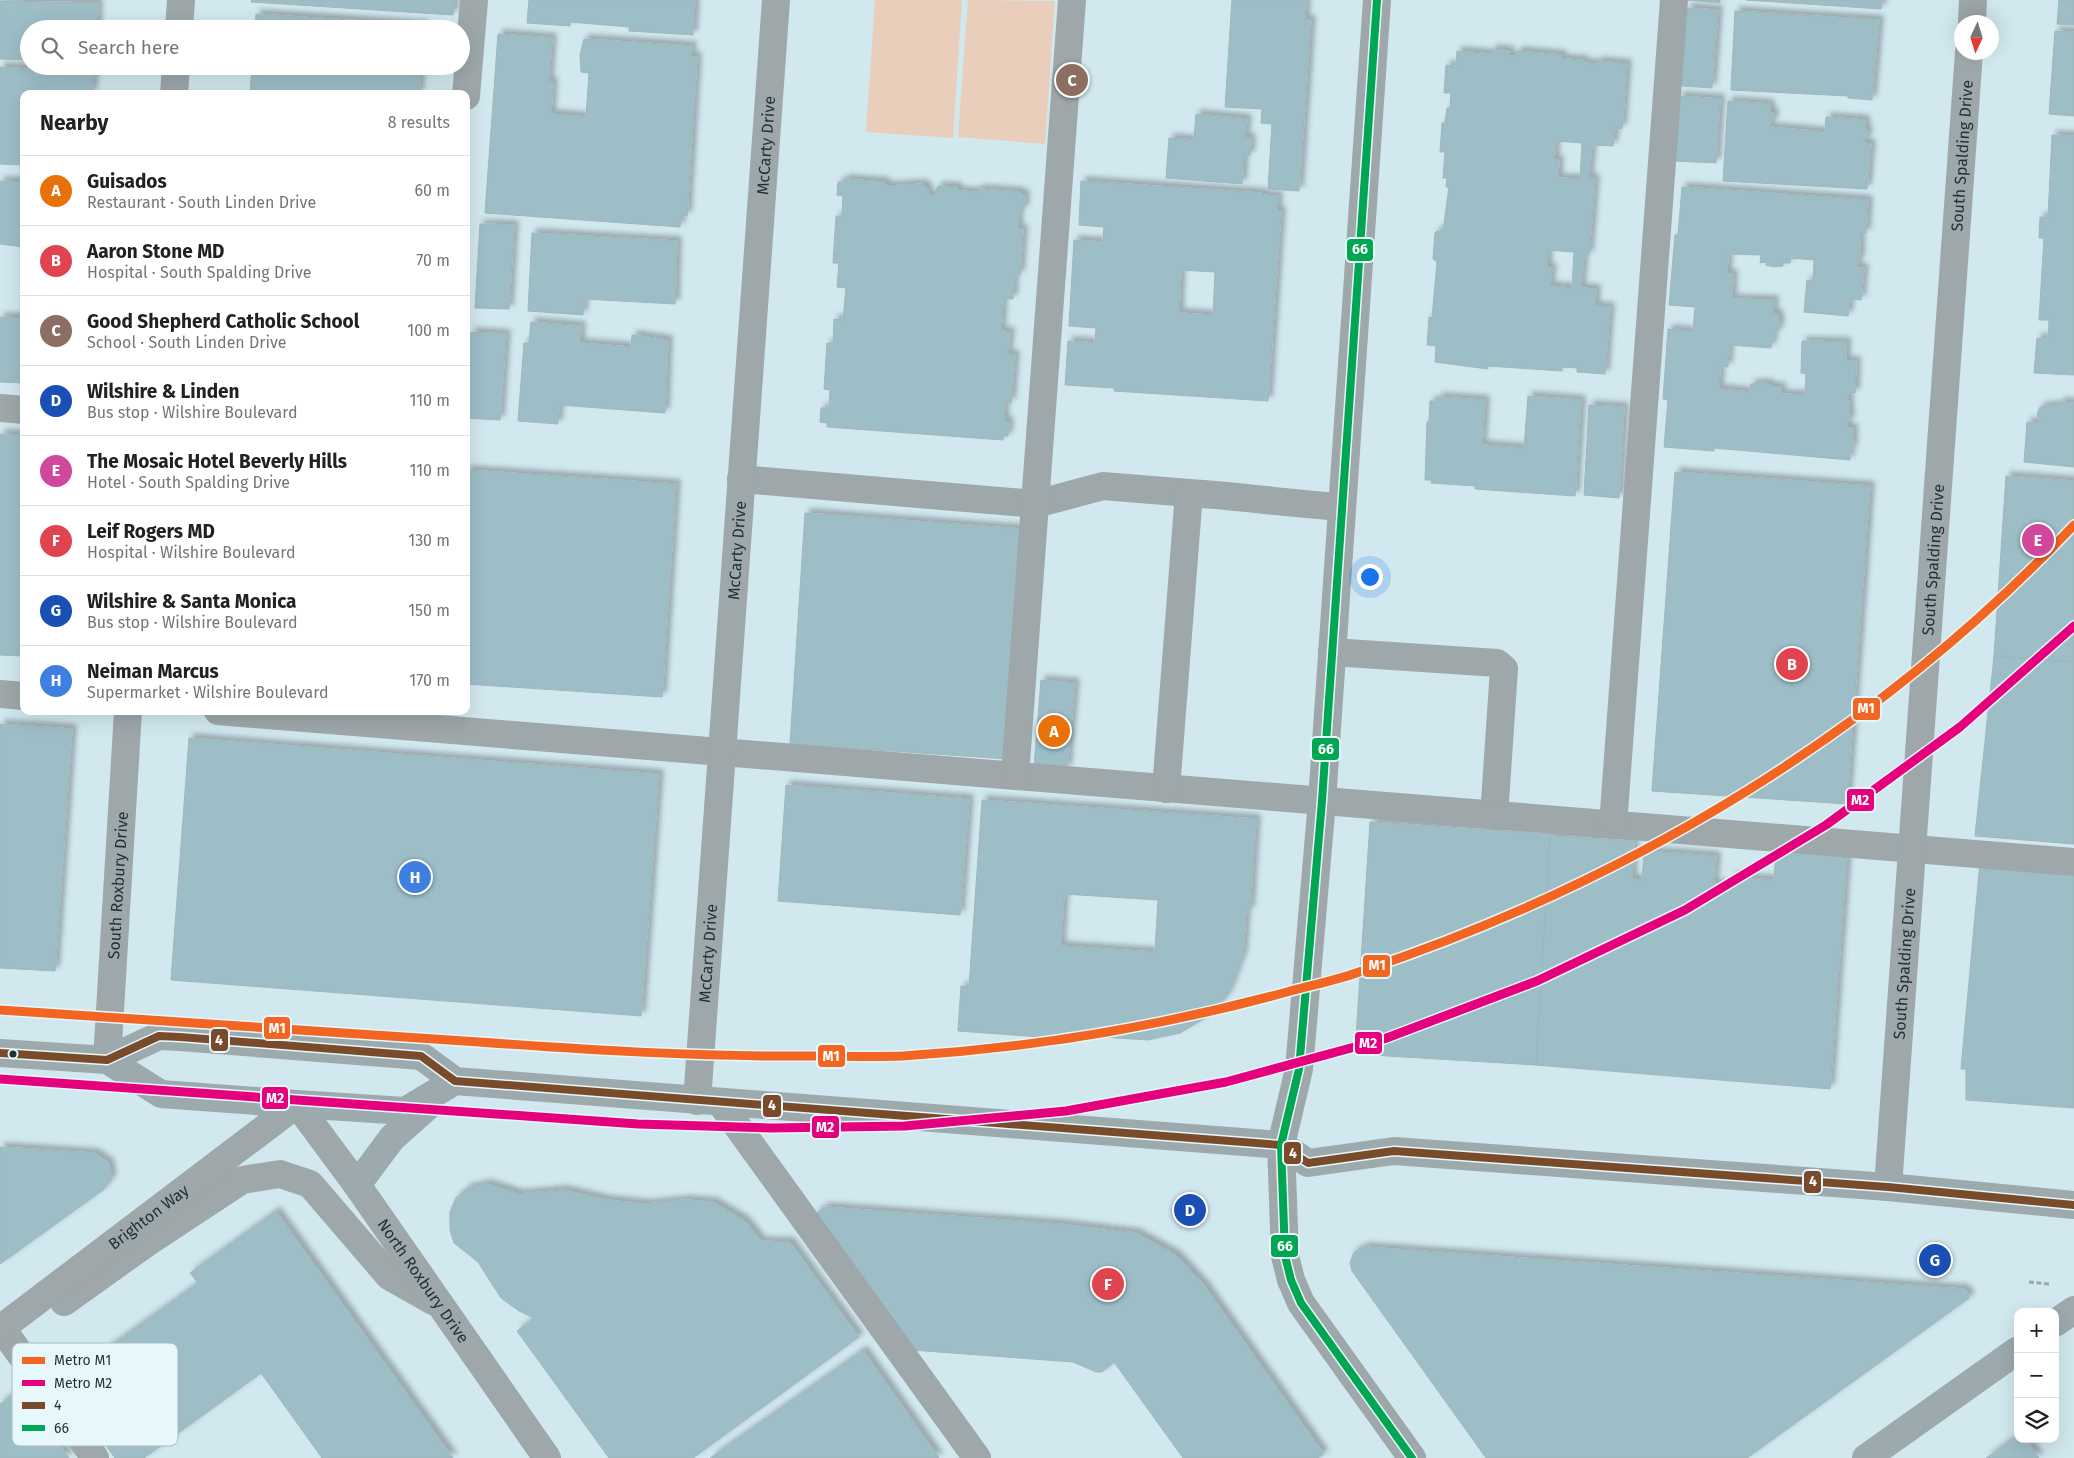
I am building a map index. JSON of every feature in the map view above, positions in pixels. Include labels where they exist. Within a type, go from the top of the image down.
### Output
[{"type":"main road","points":[[107,1060],[160,1036],[180,1037],[421,1056],[455,1081],[1281,1145],[1308,1163],[1394,1152],[1888,1187],[2074,1205]]},
{"type":"main road","points":[[0,1053],[107,1060],[162,1094],[405,1111],[455,1081]]},
{"type":"main road","points":[[357,1185],[392,1138],[455,1081]]},
{"type":"main road","points":[[2059,1320],[2074,1310]]},
{"type":"main road","points":[[1866,1458],[2014,1353]]},
{"type":"street","points":[[179,20],[181,0]]},
{"type":"street","points":[[470,48],[474,0]]},
{"type":"street","name":"McCarty Drive","points":[[708,1102],[722,753],[776,0]]},
{"type":"street","points":[[1016,776],[1072,0]]},
{"type":"street","points":[[1376,0],[1322,801],[1299,1069],[1281,1145],[1285,1256],[1291,1280],[1301,1303],[1412,1458]]},
{"type":"street","points":[[1613,826],[1674,0]]},
{"type":"street","points":[[1972,15],[1973,0]]},
{"type":"street","name":"South Spalding Drive","points":[[1888,1187],[1969,60]]},
{"type":"street","points":[[174,90],[175,75]]},
{"type":"street","points":[[466,90],[468,75]]},
{"type":"street","points":[[0,408],[20,410]]},
{"type":"street","points":[[741,479],[1036,504],[1103,486],[1250,497],[1291,504],[1342,507]]},
{"type":"street","points":[[1166,789],[1189,493]]},
{"type":"street","points":[[1332,652],[1497,663],[1504,669],[1494,816]]},
{"type":"street","points":[[0,694],[20,696]]},
{"type":"street","name":"South Roxbury Drive","points":[[107,1060],[128,715]]},
{"type":"street","points":[[266,715],[2074,862]]},
{"type":"street","points":[[708,1102],[977,1458]]},
{"type":"street","name":"North Roxbury Drive","points":[[297,1104],[357,1185],[547,1458]]},
{"type":"street","name":"Brighton Way","points":[[2,1326],[297,1104]]},
{"type":"street","points":[[14,1343],[2,1326],[39,1320],[148,1242],[242,1180],[280,1174],[310,1184],[390,1276],[440,1305]]},
{"type":"street","points":[[87,1446],[95,1458]]},
{"type":"path","points":[[2029,1282],[2050,1284]]},
{"type":"shaded area","points":[[875,0],[962,0],[953,138],[866,132]]},
{"type":"shaded area","points":[[968,0],[1055,1],[1045,144],[958,137]]},
{"type":"building","points":[[252,0],[454,0],[453,15],[251,2]]},
{"type":"building","points":[[529,0],[695,0],[693,35],[629,31],[629,27],[570,22],[570,26],[527,23]]},
{"type":"building","points":[[1232,0],[1306,0],[1305,20],[1311,20],[1299,191],[1268,189],[1272,124],[1261,123],[1262,109],[1225,107]]},
{"type":"building","points":[[1686,0],[1720,0],[1720,3]]},
{"type":"building","points":[[1746,0],[1882,0],[1881,9]]},
{"type":"building","points":[[2059,0],[2074,0],[2074,25],[2057,24]]},
{"type":"building","points":[[0,1],[98,3],[97,20],[20,20],[20,60],[0,59]]},
{"type":"building","points":[[1687,8],[1718,10],[1712,88],[1682,86]]},
{"type":"building","points":[[1735,11],[1879,20],[1872,100],[1848,98],[1848,96],[1731,90]]},
{"type":"building","points":[[256,14],[348,20],[256,20]]},
{"type":"building","points":[[2055,31],[2074,32],[2074,116],[2049,114]]},
{"type":"building","points":[[498,34],[552,38],[549,82],[553,82],[551,114],[586,117],[589,73],[581,72],[580,55],[584,39],[692,46],[691,57],[697,57],[687,216],[681,215],[680,227],[485,213]]},
{"type":"building","points":[[1492,49],[1510,51],[1509,56],[1517,56],[1517,51],[1562,55],[1561,59],[1584,60],[1584,63],[1598,64],[1598,61],[1627,64],[1622,129],[1615,128],[1613,146],[1592,145],[1589,178],[1595,179],[1589,255],[1584,254],[1581,288],[1596,289],[1595,306],[1610,307],[1605,374],[1577,372],[1577,368],[1562,367],[1562,371],[1488,366],[1488,369],[1435,362],[1436,346],[1427,345],[1429,317],[1432,318],[1437,262],[1433,259],[1435,233],[1443,231],[1449,187],[1446,187],[1447,178],[1443,178],[1445,152],[1440,152],[1442,123],[1445,123],[1447,108],[1450,108],[1451,93],[1444,93],[1446,65],[1456,66],[1457,51],[1492,54]],"holes":[[[1556,141],[1582,143],[1580,179],[1558,178],[1559,160],[1554,160]],[[1548,250],[1574,252],[1572,288],[1550,286],[1552,268],[1547,268]]]},
{"type":"building","points":[[0,67],[20,68],[20,75],[94,75],[92,90],[20,90],[20,165],[0,164]]},
{"type":"building","points":[[251,75],[420,75],[419,90],[250,90]]},
{"type":"building","points":[[1679,96],[1720,99],[1716,163],[1675,161]]},
{"type":"building","points":[[1728,101],[1770,104],[1774,120],[1770,123],[1769,127],[1825,132],[1826,117],[1865,120],[1865,127],[1868,132],[1864,143],[1871,144],[1867,189],[1723,181]]},
{"type":"building","points":[[1196,114],[1247,119],[1245,138],[1251,138],[1250,156],[1244,155],[1242,184],[1166,178],[1169,138],[1194,140]]},
{"type":"building","points":[[2052,135],[2074,136],[2074,375],[2034,373],[2037,338],[2048,339],[2049,320],[2039,320],[2044,238],[2039,238],[2040,217],[2048,217]]},
{"type":"building","points":[[844,179],[884,182],[887,186],[923,184],[928,189],[928,195],[935,196],[936,189],[939,186],[956,187],[959,191],[977,192],[979,189],[1020,192],[1020,194],[1025,195],[1024,210],[1019,209],[1018,229],[1023,229],[1020,275],[1014,275],[1013,299],[1003,299],[1001,331],[1010,332],[1008,355],[1015,355],[1011,403],[1005,402],[1004,421],[1009,422],[1008,436],[1004,436],[1003,440],[827,427],[827,423],[820,422],[821,408],[829,408],[830,390],[824,389],[827,343],[833,343],[834,319],[843,320],[846,288],[837,287],[839,263],[833,263],[836,216],[842,216],[843,196],[837,195],[838,182],[844,182]]},
{"type":"building","points":[[0,181],[20,182],[20,246],[0,244]]},
{"type":"building","points":[[1081,181],[1262,193],[1262,195],[1278,196],[1277,211],[1281,211],[1268,401],[1114,391],[1114,388],[1065,385],[1068,341],[1095,343],[1096,328],[1069,326],[1074,240],[1103,242],[1104,227],[1079,225]],"holes":[[[1181,270],[1215,272],[1213,315],[1179,313]]]},
{"type":"building","points":[[1682,187],[1868,200],[1866,233],[1860,233],[1860,260],[1858,260],[1857,268],[1864,268],[1861,300],[1850,299],[1848,316],[1804,312],[1807,280],[1813,281],[1814,260],[1791,258],[1790,263],[1783,263],[1783,266],[1774,267],[1766,265],[1766,262],[1760,263],[1761,255],[1728,254],[1727,274],[1733,274],[1732,299],[1774,300],[1773,314],[1778,314],[1780,325],[1776,334],[1774,333],[1771,348],[1729,345],[1728,367],[1720,366],[1719,389],[1750,392],[1751,384],[1765,383],[1774,387],[1781,387],[1781,394],[1805,395],[1806,374],[1801,373],[1802,341],[1846,342],[1846,361],[1856,361],[1855,393],[1848,393],[1850,421],[1847,421],[1847,428],[1853,428],[1853,449],[1850,449],[1850,460],[1714,448],[1714,451],[1664,447],[1668,400],[1663,399],[1668,329],[1693,332],[1695,307],[1669,305],[1675,235],[1678,235]]},
{"type":"building","points":[[480,224],[514,225],[509,309],[475,308]]},
{"type":"building","points":[[532,233],[677,241],[675,304],[584,299],[583,315],[528,311]]},
{"type":"building","points":[[0,317],[20,318],[20,383],[0,382]]},
{"type":"building","points":[[531,322],[581,326],[580,343],[631,347],[632,335],[668,340],[665,413],[559,405],[558,424],[518,421],[524,343],[529,343]]},
{"type":"building","points":[[471,332],[506,334],[500,420],[470,418]]},
{"type":"building","points":[[1528,396],[1581,400],[1575,496],[1475,489],[1475,486],[1431,483],[1432,480],[1425,480],[1427,422],[1429,422],[1430,401],[1438,401],[1438,397],[1485,400],[1482,445],[1524,448]]},
{"type":"building","points":[[2060,402],[2074,403],[2074,467],[2024,462],[2027,422],[2041,423],[2037,414],[2040,407],[2060,405]]},
{"type":"building","points":[[1589,405],[1624,407],[1619,498],[1584,495]]},
{"type":"building","points":[[0,434],[20,435],[20,656],[0,655]]},
{"type":"building","points":[[470,470],[676,484],[662,697],[470,684]]},
{"type":"building","points":[[1675,472],[1870,486],[1847,804],[1652,791]]},
{"type":"building","points":[[2006,476],[2074,481],[2074,662],[1994,656]]},
{"type":"building","points":[[805,513],[1022,529],[1007,759],[790,744]]},
{"type":"building","points":[[1994,656],[2074,662],[2074,844],[1975,836]]},
{"type":"building","points":[[1041,680],[1075,683],[1067,769],[1034,767]]},
{"type":"building","points":[[0,724],[72,729],[55,971],[0,968]]},
{"type":"building","points":[[189,738],[659,774],[641,1016],[171,980]]},
{"type":"building","points":[[786,785],[969,799],[960,915],[778,901]]},
{"type":"building","points":[[982,800],[1256,819],[1250,911],[1246,911],[1243,954],[1228,994],[1212,1014],[1180,1033],[1148,1040],[1055,1034],[1055,1038],[958,1031],[961,986],[969,987]],"holes":[[[1064,894],[1158,900],[1155,952],[1061,946]]]},
{"type":"building","points":[[1370,822],[1550,834],[1536,1065],[1355,1054]]},
{"type":"building","points":[[1550,836],[1634,841],[1632,879],[1642,880],[1644,851],[1716,856],[1714,884],[1731,885],[1732,877],[1774,880],[1776,849],[1847,854],[1830,1089],[1536,1065]]},
{"type":"building","points":[[1980,862],[2074,869],[2074,1108],[1966,1100],[1966,1069],[1961,1069]]},
{"type":"building","points":[[0,1147],[94,1153],[109,1163],[112,1178],[103,1190],[0,1264]]},
{"type":"building","points":[[487,1184],[519,1194],[563,1190],[607,1200],[646,1204],[685,1200],[713,1202],[745,1221],[761,1241],[790,1242],[859,1337],[693,1458],[609,1458],[517,1331],[534,1318],[519,1311],[501,1298],[478,1262],[454,1243],[450,1230],[450,1212],[456,1198],[468,1188]]},
{"type":"building","points":[[825,1207],[1060,1224],[1136,1233],[1176,1255],[1204,1285],[1324,1454],[1318,1458],[1183,1458],[1114,1362],[1102,1372],[1096,1372],[1073,1362],[912,1350],[815,1214]]},
{"type":"building","points":[[276,1211],[453,1458],[322,1458],[261,1373],[178,1433],[178,1343],[114,1343],[198,1283],[190,1273]]},
{"type":"building","points":[[1365,1247],[1963,1289],[1968,1292],[1969,1298],[1747,1458],[1486,1458],[1352,1271],[1350,1263],[1354,1252]]},
{"type":"building","points":[[863,1350],[939,1458],[710,1458]]},
{"type":"building","points":[[12,1395],[12,1446],[60,1446],[69,1458],[0,1458],[0,1404]]},
{"type":"building","points":[[2014,1438],[2014,1443],[2029,1443],[2039,1458],[1986,1458]]},
{"type":"building","points":[[106,1446],[161,1446],[144,1458],[115,1458]]},
{"type":"metro line","name":"M1","points":[[0,1010],[604,1050],[729,1055],[880,1056],[952,1052],[1049,1041],[1097,1034],[1193,1015],[1334,980],[1461,935],[1559,893],[1653,845],[1745,792],[1834,733],[1918,669],[1999,600],[2074,525]]},
{"type":"metro line","name":"M2","points":[[0,1079],[638,1124],[771,1128],[905,1126],[1066,1111],[1226,1082],[1384,1039],[1537,981],[1685,910],[1826,825],[1960,727],[2074,626]]},
{"type":"transit line","name":"66","points":[[1377,0],[1322,801],[1299,1069],[1281,1145],[1285,1256],[1291,1280],[1301,1303],[1412,1458]]},
{"type":"transit line","name":"4","points":[[0,1053],[107,1060],[159,1036],[180,1037],[421,1056],[455,1081],[1281,1145],[1308,1163],[1394,1151],[1888,1187],[2074,1205]]},
{"type":"place","name":"Good Shepherd Catholic School","points":[[1072,80]]},
{"type":"place","name":"The Mosaic Hotel Beverly Hills","points":[[2038,540]]},
{"type":"place","name":"Aaron Stone MD","points":[[1792,664]]},
{"type":"place","name":"Guisados","points":[[1054,731]]},
{"type":"place","name":"Neiman Marcus","points":[[415,877]]},
{"type":"place","name":"Wilshire & Linden","points":[[1190,1210]]},
{"type":"place","name":"Wilshire & Santa Monica","points":[[1935,1260]]},
{"type":"place","name":"Leif Rogers MD","points":[[1108,1284]]}]
